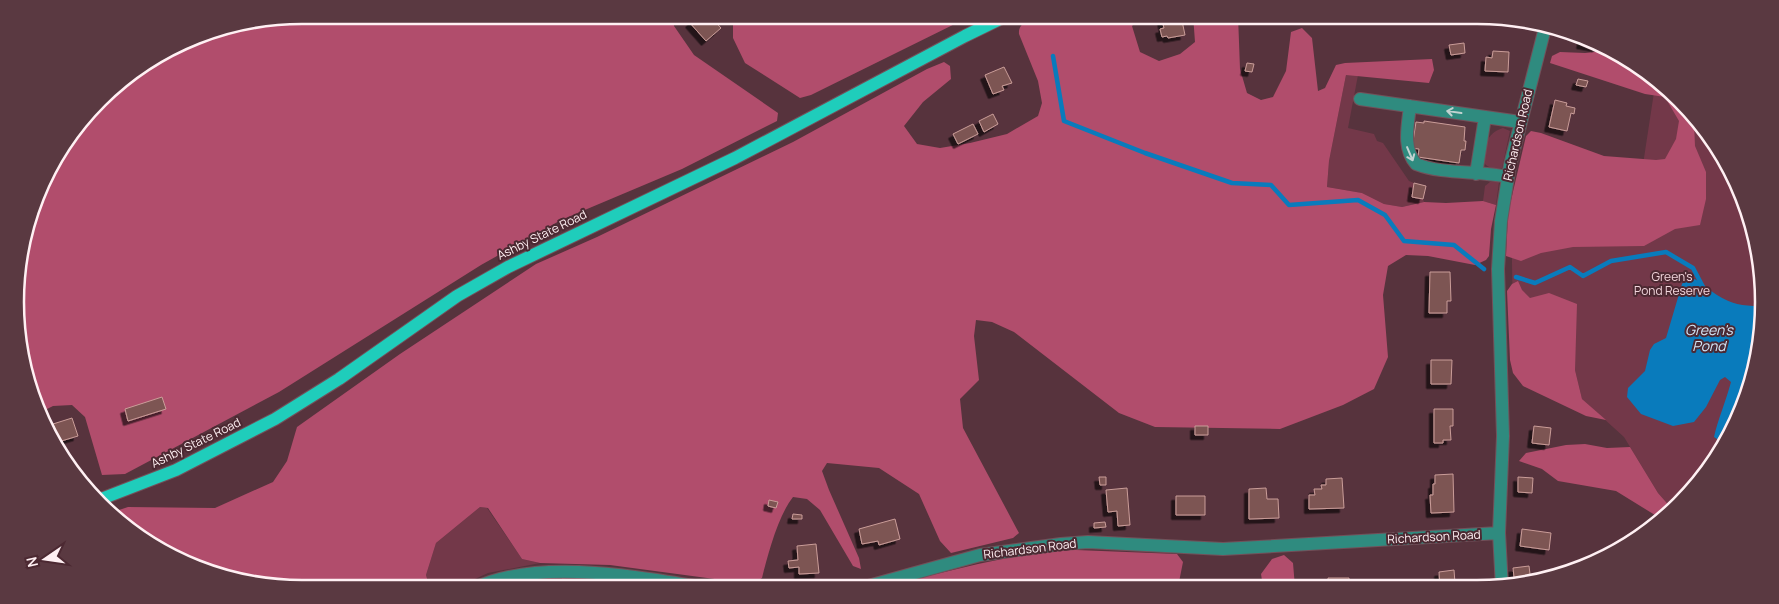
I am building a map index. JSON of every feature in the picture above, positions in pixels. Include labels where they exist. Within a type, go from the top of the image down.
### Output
[{"type":"main road","name":"Ashby State Road","points":[[104,498],[176,470],[275,420],[339,380],[457,296],[508,267],[735,158],[990,24]]},
{"type":"street","name":"Richardson Road","points":[[890,580],[980,555],[1068,543],[1223,549],[1499,534],[1503,436],[1498,269],[1501,221],[1520,122],[1544,32]]},
{"type":"street","points":[[1360,99],[1520,122]]},
{"type":"street","points":[[1410,106],[1407,146],[1411,158],[1416,164],[1476,174],[1508,177]]},
{"type":"street","points":[[1476,174],[1485,117]]},
{"type":"street","points":[[1499,534],[1502,579]]},
{"type":"street","points":[[496,580],[537,572],[616,575],[651,580]]},
{"type":"green space","points":[[1346,75],[1358,75],[1348,128],[1374,134],[1377,141],[1383,143],[1409,181],[1414,183],[1412,196],[1423,199],[1424,202],[1402,207],[1384,204],[1362,193],[1327,187],[1329,161]]},
{"type":"green space","name":"Green's Pond Reserve","points":[[1655,88],[1674,105],[1698,133],[1727,179],[1746,230],[1755,284],[1755,320],[1750,356],[1734,408],[1727,425],[1708,457],[1668,504],[1658,493],[1624,437],[1582,399],[1575,370],[1513,326],[1511,200],[1637,204]]},
{"type":"green space","points":[[1503,128],[1510,131],[1502,168],[1492,168],[1486,165],[1483,160],[1483,152],[1489,138]]},
{"type":"green space","points":[[1490,182],[1499,182],[1496,205],[1483,201],[1485,186]]},
{"type":"green space","points":[[480,507],[487,508],[522,559],[540,563],[488,573],[473,580],[427,580],[426,575],[436,543]]},
{"type":"green space","points":[[522,578],[562,578],[561,580],[515,580]]},
{"type":"shaded area","points":[[284,24],[674,24],[694,55],[778,113],[777,121],[682,169],[561,220],[481,265],[279,392],[125,474],[102,475],[85,417],[72,405],[53,406],[46,410],[33,374],[24,320],[24,284],[29,248],[45,196],[52,179],[71,147],[105,105],[147,71],[179,52],[196,45],[230,33]]},
{"type":"shaded area","points":[[733,24],[955,24],[811,95],[800,98],[745,63],[733,38]]},
{"type":"shaded area","points":[[1023,24],[1134,24],[1132,26],[1140,52],[1159,61],[1180,54],[1195,42],[1194,24],[1238,24],[1240,69],[1247,93],[1261,100],[1273,97],[1286,71],[1291,32],[1302,28],[1312,38],[1318,91],[1325,88],[1336,65],[1432,59],[1434,70],[1429,83],[1346,75],[1329,161],[1327,187],[1362,193],[1384,204],[1402,207],[1424,202],[1483,201],[1496,205],[1491,229],[1489,256],[1486,260],[1475,265],[1428,256],[1406,255],[1388,266],[1383,295],[1388,357],[1374,389],[1343,405],[1280,429],[1155,427],[1119,413],[1014,332],[992,322],[976,320],[974,336],[979,380],[960,399],[963,428],[1019,533],[1013,538],[951,553],[940,541],[919,494],[879,468],[827,463],[822,471],[859,558],[861,569],[853,566],[820,510],[807,499],[793,497],[778,525],[762,578],[759,580],[722,580],[610,565],[540,563],[522,559],[488,508],[480,507],[436,543],[426,575],[427,580],[284,580],[230,571],[179,552],[147,533],[118,510],[128,507],[215,508],[273,482],[287,461],[297,427],[400,354],[536,264],[597,237],[793,142],[927,69],[944,62],[950,66],[951,79],[923,102],[904,126],[917,144],[940,148],[1007,134],[1038,116],[1042,103],[1038,81],[1019,34]]},
{"type":"shaded area","points":[[1560,52],[1600,52],[1632,71],[1665,97],[1645,94],[1550,63],[1552,56]]},
{"type":"shaded area","points":[[1665,98],[1694,129],[1695,146],[1706,172],[1706,199],[1700,225],[1675,229],[1644,246],[1573,247],[1541,253],[1521,261],[1506,256],[1508,213],[1526,136],[1531,131],[1604,156],[1656,160],[1665,159],[1676,139],[1679,121]]},
{"type":"shaded area","points":[[1518,281],[1522,290],[1530,298],[1549,293],[1577,304],[1575,370],[1582,399],[1606,420],[1586,416],[1523,386],[1513,373],[1510,360],[1507,291],[1512,284]]},
{"type":"shaded area","points":[[1585,444],[1607,448],[1630,447],[1658,493],[1668,504],[1655,515],[1616,491],[1558,481],[1542,469],[1519,461],[1526,453],[1566,445]]},
{"type":"shaded area","points":[[1051,549],[1177,554],[1183,562],[1179,580],[911,580]]},
{"type":"shaded area","points":[[1284,555],[1293,563],[1294,580],[1262,580],[1261,574],[1272,559]]},
{"type":"shaded area","points":[[562,578],[598,580],[561,580]]},
{"type":"water","name":"Green's Pond","points":[[1687,277],[1691,278],[1727,301],[1755,306],[1753,338],[1746,374],[1727,425],[1719,440],[1714,437],[1731,382],[1725,377],[1720,380],[1706,407],[1694,422],[1673,426],[1641,414],[1627,397],[1628,388],[1645,371],[1650,350],[1654,344],[1666,338],[1682,284]]},
{"type":"building","points":[[691,24],[717,24],[721,28],[706,41]]},
{"type":"building","points":[[1163,24],[1183,24],[1185,35],[1168,38],[1167,36],[1162,37],[1160,29],[1164,28]]},
{"type":"building","points":[[1464,43],[1465,53],[1451,55],[1449,45]]},
{"type":"building","points":[[1493,51],[1509,52],[1508,72],[1485,71],[1486,57],[1492,58]]},
{"type":"building","points":[[1247,63],[1254,64],[1252,72],[1245,71]]},
{"type":"building","points":[[1004,67],[1012,83],[1002,86],[1004,90],[993,94],[985,75]]},
{"type":"building","points":[[1578,79],[1588,81],[1586,87],[1576,85]]},
{"type":"building","points":[[1555,100],[1567,103],[1566,106],[1575,108],[1574,114],[1571,113],[1567,131],[1549,127]]},
{"type":"building","points":[[993,114],[998,124],[984,132],[979,121]]},
{"type":"building","points":[[1424,121],[1465,127],[1465,150],[1461,150],[1459,163],[1418,157],[1419,149],[1412,148],[1416,122],[1424,123]]},
{"type":"building","points":[[973,124],[978,134],[958,144],[953,134]]},
{"type":"building","points":[[1414,183],[1426,186],[1423,199],[1412,197]]},
{"type":"building","points":[[1430,272],[1450,272],[1451,301],[1447,301],[1447,313],[1429,313]]},
{"type":"building","points":[[1431,360],[1452,360],[1451,384],[1431,384]]},
{"type":"building","points":[[162,397],[166,409],[128,421],[125,409]]},
{"type":"building","points":[[1434,409],[1453,409],[1453,426],[1450,426],[1451,440],[1443,440],[1443,443],[1434,443]]},
{"type":"building","points":[[72,418],[78,436],[61,441],[53,424]]},
{"type":"building","points":[[1195,426],[1208,426],[1208,435],[1195,435]]},
{"type":"building","points":[[1534,426],[1551,428],[1549,445],[1532,443]]},
{"type":"building","points":[[1453,474],[1454,512],[1431,513],[1430,495],[1433,495],[1435,475]]},
{"type":"building","points":[[1099,477],[1106,477],[1106,485],[1100,485]]},
{"type":"building","points":[[1518,477],[1533,478],[1532,493],[1518,492]]},
{"type":"building","points":[[1342,478],[1344,508],[1309,509],[1309,495],[1315,495],[1314,489],[1322,489],[1321,485],[1326,485],[1326,479]]},
{"type":"building","points":[[1127,488],[1130,525],[1118,526],[1117,511],[1108,512],[1106,490]]},
{"type":"building","points":[[1266,488],[1267,499],[1278,499],[1279,518],[1249,519],[1249,489]]},
{"type":"building","points":[[1176,496],[1205,496],[1205,515],[1176,515]]},
{"type":"building","points":[[769,500],[778,502],[776,508],[768,506]]},
{"type":"building","points":[[793,514],[802,515],[802,519],[792,519]]},
{"type":"building","points":[[895,519],[900,539],[879,545],[878,541],[862,544],[859,529]]},
{"type":"building","points":[[1105,522],[1106,527],[1094,528],[1094,523]]},
{"type":"building","points":[[1522,529],[1551,533],[1549,550],[1520,546]]},
{"type":"building","points":[[816,544],[819,573],[799,574],[799,567],[789,568],[788,561],[798,560],[797,546]]},
{"type":"building","points":[[1529,566],[1530,575],[1514,578],[1513,568]]},
{"type":"building","points":[[1454,570],[1455,580],[1440,580],[1439,572]]},
{"type":"building","points":[[1328,578],[1349,578],[1349,580],[1328,580]]},
{"type":"waterway","points":[[1053,56],[1064,121],[1145,153],[1232,183],[1271,185],[1289,205],[1358,200],[1385,215],[1404,241],[1454,245],[1484,269]]},
{"type":"waterway","points":[[1516,277],[1535,283],[1570,267],[1583,276],[1611,261],[1666,252],[1693,268],[1703,287]]}]
